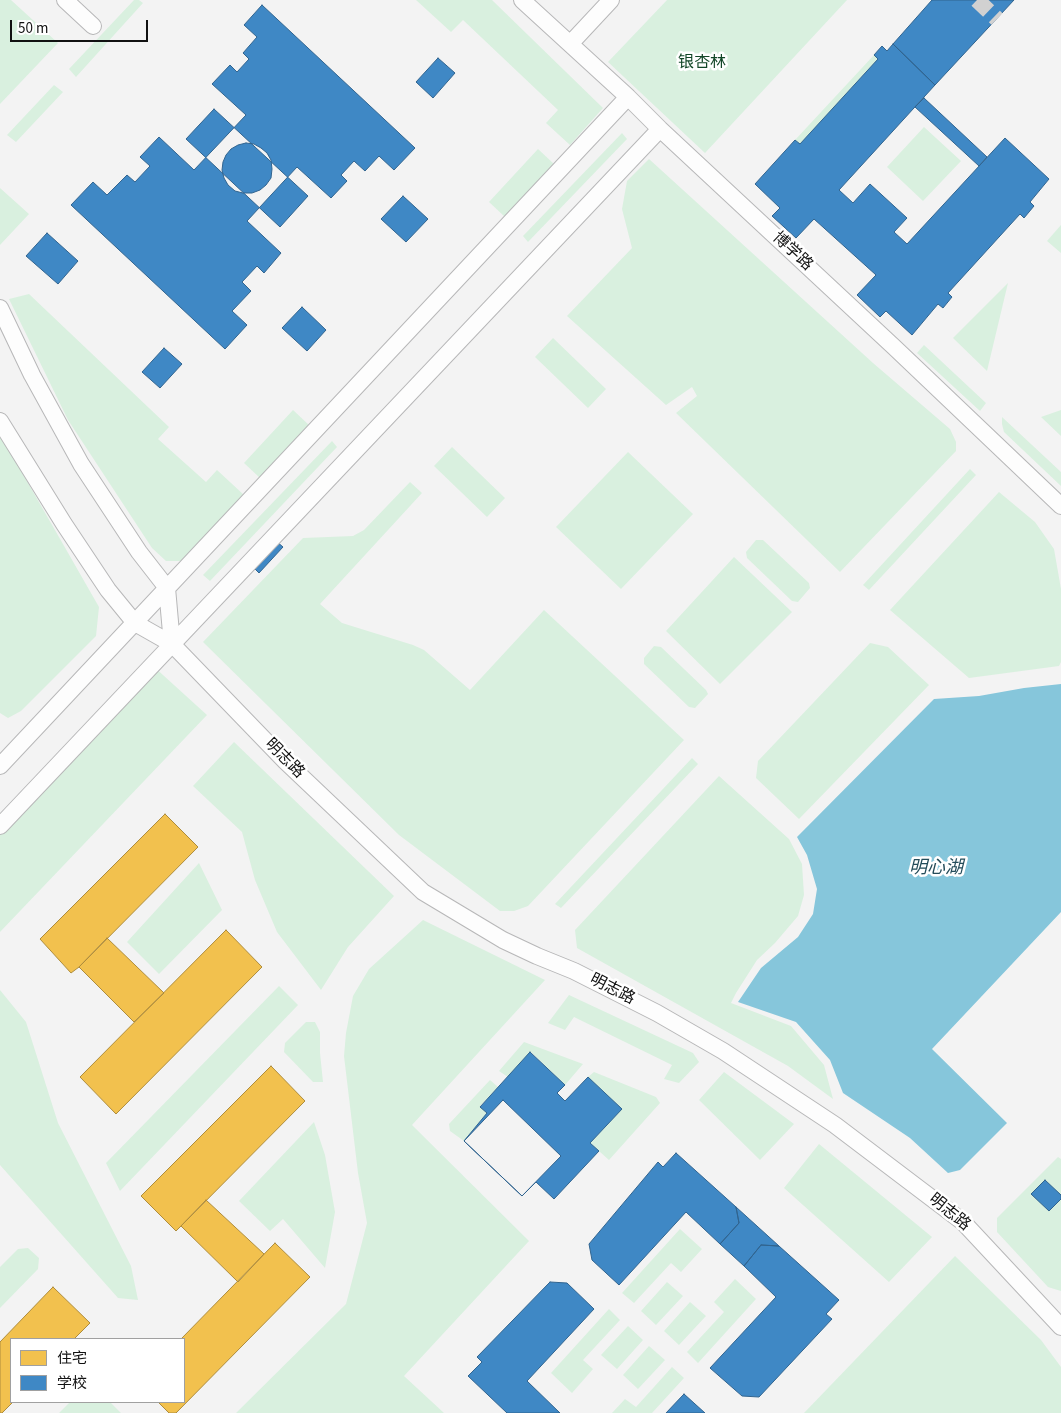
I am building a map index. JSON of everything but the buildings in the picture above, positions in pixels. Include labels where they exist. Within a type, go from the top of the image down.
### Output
[{"type":"street","points":[[65,0],[93,26]]},
{"type":"street","name":"博学路","points":[[522,0],[628,97],[1061,506]]},
{"type":"street","points":[[570,44],[611,0]]},
{"type":"street","points":[[0,766],[628,97]]},
{"type":"street","points":[[0,826],[660,129]]},
{"type":"street","points":[[0,308],[32,375],[81,464],[139,552],[167,588],[172,644]]},
{"type":"street","points":[[0,421],[64,524],[108,590],[135,623]]},
{"type":"street","name":"明志路","points":[[135,623],[172,644],[285,762],[423,892],[503,940],[574,971],[657,1013],[723,1051],[835,1125],[963,1222],[1061,1327]]},
{"type":"green space","points":[[0,0],[11,0],[58,43],[0,104]]},
{"type":"green space","points":[[134,0],[139,0],[143,3],[76,77],[69,69]]},
{"type":"green space","points":[[416,0],[492,0],[603,108],[570,145],[546,123],[558,110],[463,20],[451,32]]},
{"type":"green space","name":"银杏林","points":[[667,0],[847,0],[705,153],[608,62]]},
{"type":"green space","points":[[874,55],[878,59],[800,144],[795,140]]},
{"type":"green space","points":[[54,85],[63,92],[16,142],[7,135]]},
{"type":"green space","points":[[924,127],[961,161],[923,201],[887,167]]},
{"type":"green space","points":[[622,133],[627,139],[528,242],[523,236]]},
{"type":"green space","points":[[538,149],[554,164],[505,217],[489,202]]},
{"type":"green space","points":[[649,159],[873,363],[950,429],[956,442],[956,451],[840,572],[676,413],[697,396],[692,387],[666,405],[567,316],[632,248],[622,209],[627,181]]},
{"type":"green space","points":[[0,188],[29,214],[0,245]]},
{"type":"green space","points":[[1061,225],[1061,253],[1047,241]]},
{"type":"green space","points":[[1008,283],[987,371],[953,338]]},
{"type":"green space","points":[[29,294],[169,427],[158,439],[206,482],[217,470],[244,495],[183,561],[166,561],[152,548],[68,420],[9,299]]},
{"type":"green space","points":[[553,338],[606,389],[588,408],[535,357]]},
{"type":"green space","points":[[924,345],[986,403],[980,411],[917,353]]},
{"type":"green space","points":[[293,410],[309,425],[260,478],[244,463]]},
{"type":"green space","points":[[1061,410],[1061,436],[1041,417]]},
{"type":"green space","points":[[1002,417],[1061,472],[1061,486],[1004,432]]},
{"type":"green space","points":[[0,434],[99,607],[96,636],[21,711],[8,718],[0,713]]},
{"type":"green space","points":[[332,441],[337,447],[210,581],[203,575]]},
{"type":"green space","points":[[452,447],[505,498],[487,517],[434,466]]},
{"type":"green space","points":[[628,452],[693,514],[621,589],[556,527]]},
{"type":"green space","points":[[970,469],[976,475],[869,590],[863,585]]},
{"type":"green space","points":[[410,482],[422,493],[320,604],[342,623],[424,650],[470,690],[544,610],[684,740],[528,906],[514,911],[500,911],[399,835],[203,642],[303,538],[353,536],[364,530]]},
{"type":"green space","points":[[999,492],[1035,522],[1054,549],[1061,589],[1061,662],[1059,666],[969,678],[890,610]]},
{"type":"green space","points":[[756,540],[763,540],[809,583],[810,588],[798,602],[792,601],[747,558],[746,552]]},
{"type":"green space","points":[[734,557],[792,612],[720,684],[666,631]]},
{"type":"green space","points":[[870,643],[888,647],[929,685],[799,819],[756,778],[758,761]]},
{"type":"green space","points":[[654,646],[661,647],[706,690],[708,694],[695,708],[689,707],[644,664],[644,658]]},
{"type":"green space","points":[[152,665],[207,715],[0,932],[0,831]]},
{"type":"green space","points":[[234,742],[394,896],[348,947],[321,990],[277,932],[255,880],[242,832],[193,786]]},
{"type":"green space","points":[[692,758],[698,764],[561,908],[555,904]]},
{"type":"green space","points":[[719,776],[789,839],[802,864],[804,895],[798,916],[775,943],[757,960],[731,1003],[791,1026],[824,1065],[833,1099],[788,1066],[577,948],[575,930]]},
{"type":"green space","points":[[199,863],[222,910],[159,974],[127,942]]},
{"type":"green space","points":[[423,920],[545,980],[412,1125],[529,1241],[404,1376],[444,1413],[236,1413],[346,1304],[367,1223],[358,1173],[344,1056],[353,996],[369,969]]},
{"type":"green space","points":[[279,986],[298,1005],[120,1191],[106,1163]]},
{"type":"green space","points":[[0,990],[26,1022],[58,1123],[131,1266],[138,1300],[118,1298],[0,1165]]},
{"type":"green space","points":[[569,995],[693,1053],[699,1062],[679,1083],[664,1079],[672,1065],[574,1017],[565,1030],[548,1023]]},
{"type":"green space","points":[[306,1022],[315,1022],[320,1032],[323,1082],[313,1082],[284,1052],[285,1043]]},
{"type":"green space","points":[[524,1042],[583,1064],[565,1085],[531,1052],[508,1077],[499,1071]]},
{"type":"green space","points":[[594,1072],[656,1097],[660,1103],[609,1160],[590,1143],[621,1109],[588,1077]]},
{"type":"green space","points":[[724,1072],[794,1124],[760,1160],[699,1100]]},
{"type":"green space","points":[[490,1080],[498,1087],[480,1106],[487,1113],[464,1141],[450,1131],[449,1124]]},
{"type":"green space","points":[[314,1122],[325,1155],[335,1212],[325,1268],[283,1219],[270,1231],[239,1201]]},
{"type":"green space","points":[[819,1144],[932,1237],[889,1282],[784,1188]]},
{"type":"green space","points":[[1058,1157],[1061,1159],[1061,1291],[1048,1287],[997,1232],[997,1218]]},
{"type":"green space","points":[[680,1229],[702,1249],[681,1272],[671,1263],[634,1303],[622,1293]]},
{"type":"green space","points":[[28,1248],[39,1258],[38,1269],[0,1308],[0,1267],[18,1249]]},
{"type":"green space","points":[[955,1256],[1041,1340],[1061,1367],[1061,1413],[804,1413]]},
{"type":"green space","points":[[735,1279],[756,1299],[698,1363],[687,1352],[724,1312],[714,1302]]},
{"type":"green space","points":[[667,1282],[683,1296],[656,1325],[641,1311]]},
{"type":"green space","points":[[690,1302],[706,1316],[679,1345],[664,1331]]},
{"type":"green space","points":[[609,1309],[620,1320],[583,1360],[593,1369],[572,1393],[551,1373]]},
{"type":"green space","points":[[628,1326],[643,1340],[617,1369],[601,1355]]},
{"type":"green space","points":[[649,1346],[665,1360],[638,1389],[623,1375]]},
{"type":"green space","points":[[672,1367],[684,1378],[652,1413],[612,1413],[625,1399],[636,1407]]},
{"type":"green space","points":[[69,1403],[111,1403],[121,1413],[59,1413]]},
{"type":"water","name":"明心湖","points":[[1061,684],[1061,912],[932,1049],[1007,1123],[960,1170],[948,1173],[910,1138],[843,1093],[830,1060],[796,1022],[738,1002],[761,968],[798,937],[813,914],[817,889],[807,855],[797,837],[934,699],[979,696]]},
{"type":"tunnel","points":[[977,0],[997,19]]}]
